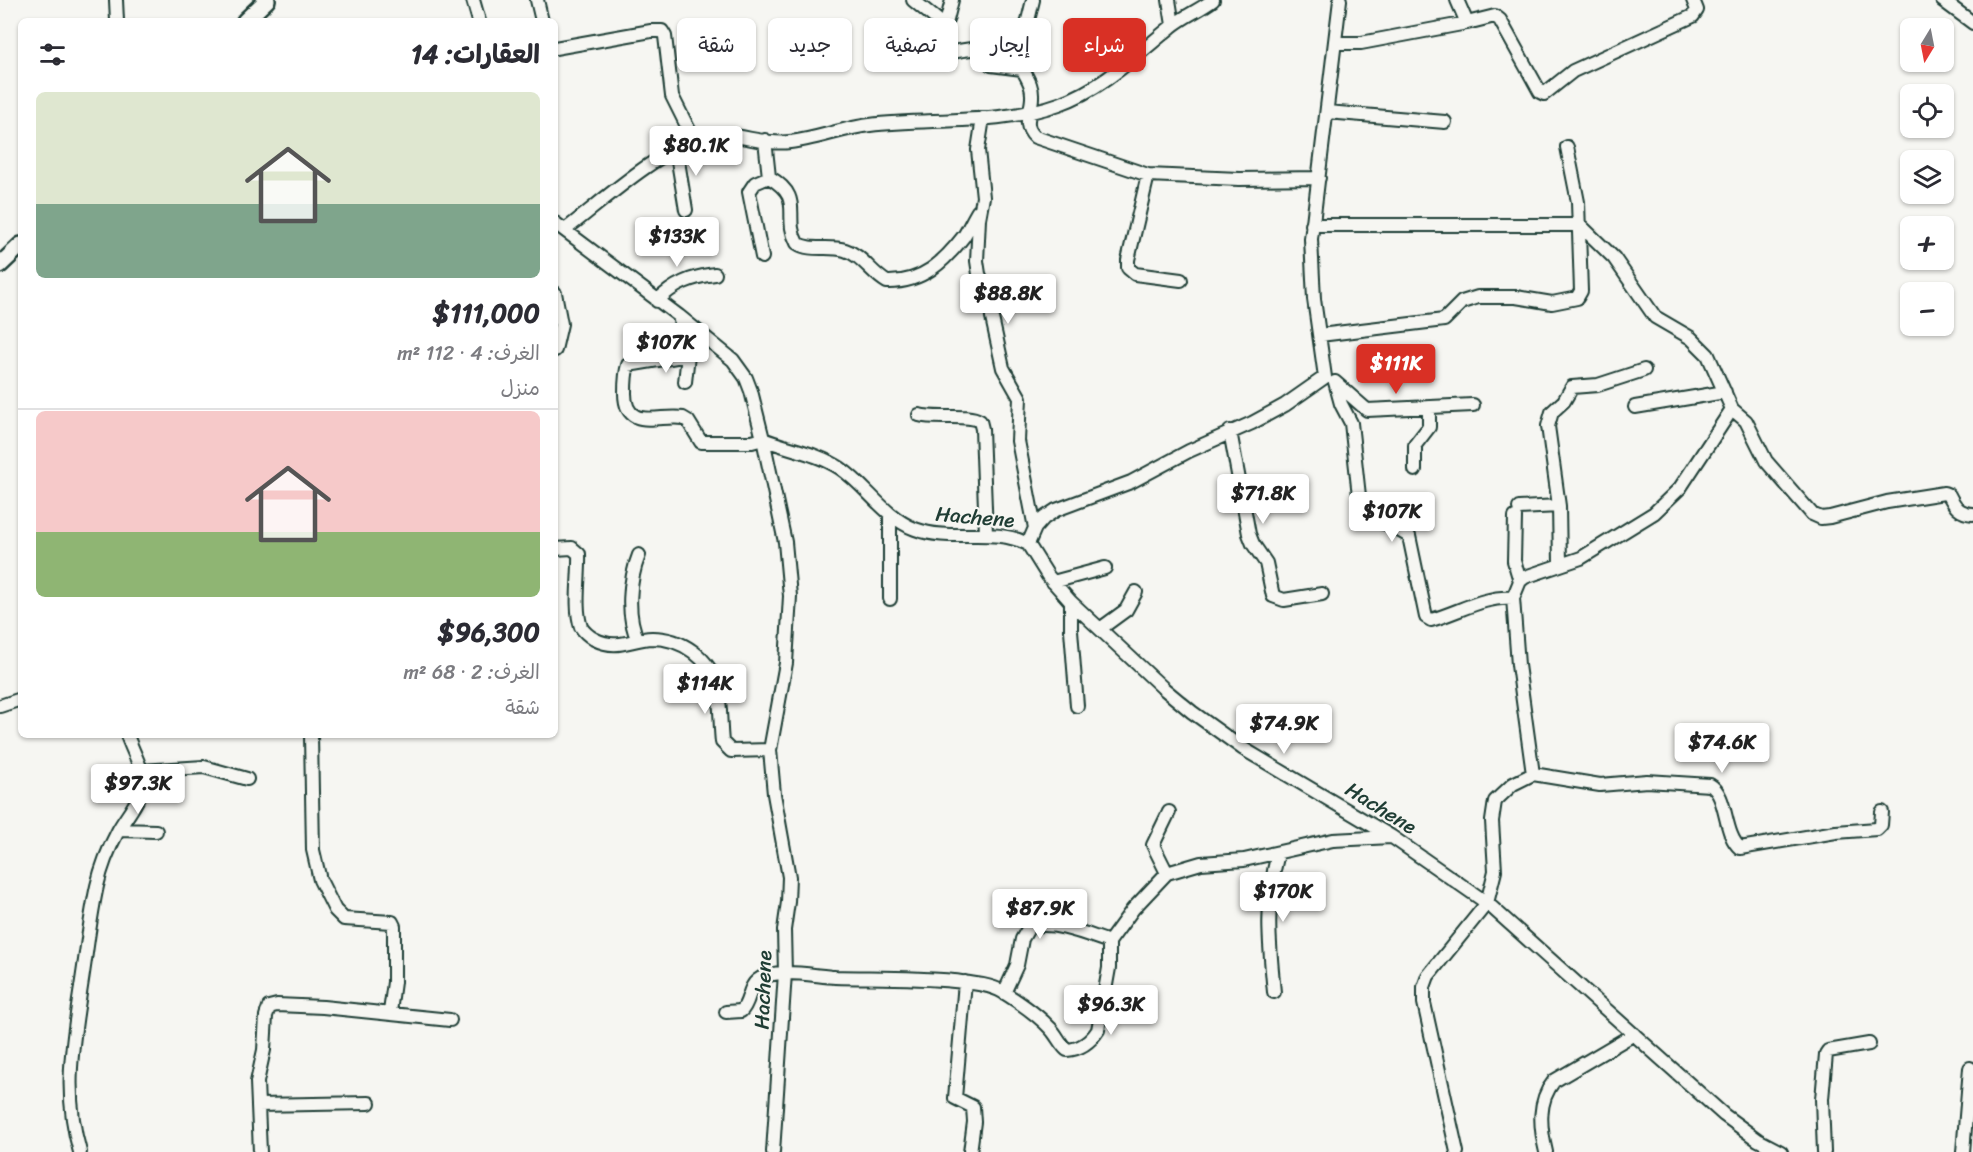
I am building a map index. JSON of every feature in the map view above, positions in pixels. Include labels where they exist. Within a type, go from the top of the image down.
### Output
[{"type":"main road","points":[[248,18],[267,0]]},
{"type":"main road","points":[[0,265],[18,252]]},
{"type":"street","points":[[116,0],[117,18]]},
{"type":"street","points":[[473,0],[478,18]]},
{"type":"street","points":[[537,0],[541,18]]},
{"type":"street","points":[[913,0],[936,18]]},
{"type":"street","points":[[948,18],[952,0]]},
{"type":"street","points":[[1029,18],[1033,0]]},
{"type":"street","points":[[1169,0],[1173,25]]},
{"type":"street","points":[[560,226],[676,149],[694,140],[722,134],[790,142],[868,125],[983,118],[1059,104],[1100,85],[1118,73],[1173,25],[1213,0]]},
{"type":"street","points":[[1340,0],[1328,112],[1311,225],[1312,275],[1320,335],[1330,380],[1351,423],[1361,514],[1365,518],[1388,524],[1409,536],[1426,617],[1431,620],[1504,597],[1513,598]]},
{"type":"street","points":[[1457,0],[1467,23]]},
{"type":"street","points":[[1335,43],[1361,43],[1495,16],[1540,92],[1544,94],[1573,71],[1693,16],[1697,10],[1693,0]]},
{"type":"street","points":[[1942,0],[1947,6],[1973,23]]},
{"type":"street","points":[[558,47],[662,31],[665,36],[672,96],[694,140]]},
{"type":"street","points":[[1025,72],[1033,99],[1028,111],[1028,129],[1035,137],[1148,176],[1239,179],[1319,178]]},
{"type":"street","points":[[1328,112],[1445,122]]},
{"type":"street","points":[[983,118],[978,150],[983,197],[978,219],[978,268],[991,300],[992,318],[1003,368],[1020,398],[1018,441],[1035,528]]},
{"type":"street","points":[[765,140],[769,177]]},
{"type":"street","points":[[1320,335],[1444,320],[1462,302],[1472,298],[1516,297],[1552,303],[1577,298],[1581,291],[1580,225],[1578,202],[1567,147]]},
{"type":"street","points":[[676,149],[686,210]]},
{"type":"street","points":[[1148,176],[1128,268],[1135,274],[1181,280]]},
{"type":"street","points":[[769,177],[780,183],[789,194],[794,238],[797,243],[805,247],[842,249],[853,253],[876,275],[887,282],[918,277],[935,268],[965,234],[981,208]]},
{"type":"street","points":[[762,257],[750,192],[755,183],[769,177]]},
{"type":"street","points":[[1311,225],[1580,225],[1614,258],[1654,317],[1680,330],[1708,355],[1732,409],[1746,421],[1766,461],[1812,514],[1821,518],[1830,517],[1887,502],[1944,493],[1949,495],[1954,506],[1960,511],[1973,514]]},
{"type":"street","name":"Hachene","points":[[560,226],[716,344],[740,368],[752,391],[763,439],[785,542],[790,597],[786,663],[771,750],[774,794],[789,877],[784,930],[785,973],[772,1152]]},
{"type":"street","points":[[657,301],[667,291],[686,280],[715,274]]},
{"type":"street","points":[[558,308],[561,324],[558,337]]},
{"type":"street","points":[[679,316],[688,355],[685,382]]},
{"type":"street","points":[[688,355],[628,365],[625,374],[625,395],[626,407],[630,413],[650,420],[683,418],[688,421],[701,442],[752,442],[763,439]]},
{"type":"street","points":[[1560,564],[1559,506],[1548,426],[1552,412],[1564,400],[1572,387],[1598,385],[1644,370]]},
{"type":"street","points":[[1028,544],[1035,528],[1056,510],[1131,482],[1230,431],[1269,414],[1330,380]]},
{"type":"street","points":[[1330,380],[1367,410],[1429,409],[1473,405]]},
{"type":"street","points":[[1635,407],[1725,392]]},
{"type":"street","points":[[1415,470],[1415,446],[1429,427],[1429,409]]},
{"type":"street","points":[[1533,774],[1518,665],[1513,598],[1520,581],[1525,577],[1581,558],[1628,531],[1669,500],[1718,434],[1732,409]]},
{"type":"street","points":[[919,415],[934,418],[973,418],[980,421],[986,534]]},
{"type":"street","points":[[1230,431],[1250,534],[1266,563],[1273,596],[1284,600],[1322,594]]},
{"type":"street","name":"Hachene","points":[[763,439],[833,463],[854,479],[890,514],[906,525],[931,534],[986,534],[1014,538],[1028,544],[1053,582],[1071,602],[1163,688],[1220,733],[1392,837],[1486,903],[1724,1116],[1758,1140],[1781,1152]]},
{"type":"street","points":[[1520,581],[1514,561],[1517,512],[1559,506]]},
{"type":"street","points":[[890,514],[890,599]]},
{"type":"street","points":[[558,549],[572,548],[579,554],[579,618],[584,632],[608,644],[622,645],[652,638],[679,643],[703,660],[711,670],[717,687],[722,742],[725,748],[731,751],[771,750]]},
{"type":"street","points":[[638,640],[632,628],[631,613],[632,572],[639,555]]},
{"type":"street","points":[[1053,582],[1106,568]]},
{"type":"street","points":[[1100,629],[1126,610],[1136,592]]},
{"type":"street","points":[[1071,602],[1077,706]]},
{"type":"street","points":[[0,706],[18,700]]},
{"type":"street","points":[[80,1152],[75,1133],[69,1068],[97,885],[119,830],[137,801],[142,781],[141,771],[127,738]]},
{"type":"street","points":[[311,738],[313,850],[320,880],[335,910],[344,919],[392,922],[394,926],[394,982],[390,1012]]},
{"type":"street","points":[[141,771],[204,767],[247,779]]},
{"type":"street","points":[[1457,1152],[1424,1003],[1424,987],[1428,976],[1486,903],[1494,872],[1492,821],[1495,801],[1513,784],[1533,774],[1600,785],[1647,781],[1668,784],[1710,784],[1717,791],[1734,841],[1740,848],[1836,832],[1877,830],[1881,825],[1882,812]]},
{"type":"street","points":[[1167,873],[1153,845],[1169,812]]},
{"type":"street","points":[[119,830],[156,831]]},
{"type":"street","points":[[726,1012],[741,1011],[746,1007],[756,981],[762,977],[785,973],[835,977],[918,977],[987,986],[1004,993],[1034,1013],[1051,1029],[1067,1050],[1083,1046],[1093,1038],[1098,1030],[1109,968],[1109,942],[1133,909],[1167,873],[1201,863],[1244,860],[1333,840],[1392,837]]},
{"type":"street","points":[[1274,992],[1269,906],[1271,878],[1278,853]]},
{"type":"street","points":[[1004,993],[1017,965],[1023,939],[1029,927],[1036,925],[1067,929],[1109,942]]},
{"type":"street","points":[[965,982],[955,1098],[973,1107],[974,1122],[970,1152]]},
{"type":"street","points":[[260,1152],[257,1082],[269,1008],[277,1005],[390,1012],[450,1020]]},
{"type":"street","points":[[1545,1152],[1541,1121],[1542,1106],[1549,1087],[1554,1081],[1635,1034]]},
{"type":"street","points":[[1824,1152],[1822,1099],[1826,1054],[1838,1047],[1869,1044]]},
{"type":"street","points":[[1963,1152],[1970,1068]]},
{"type":"street","points":[[258,1105],[369,1103]]}]
